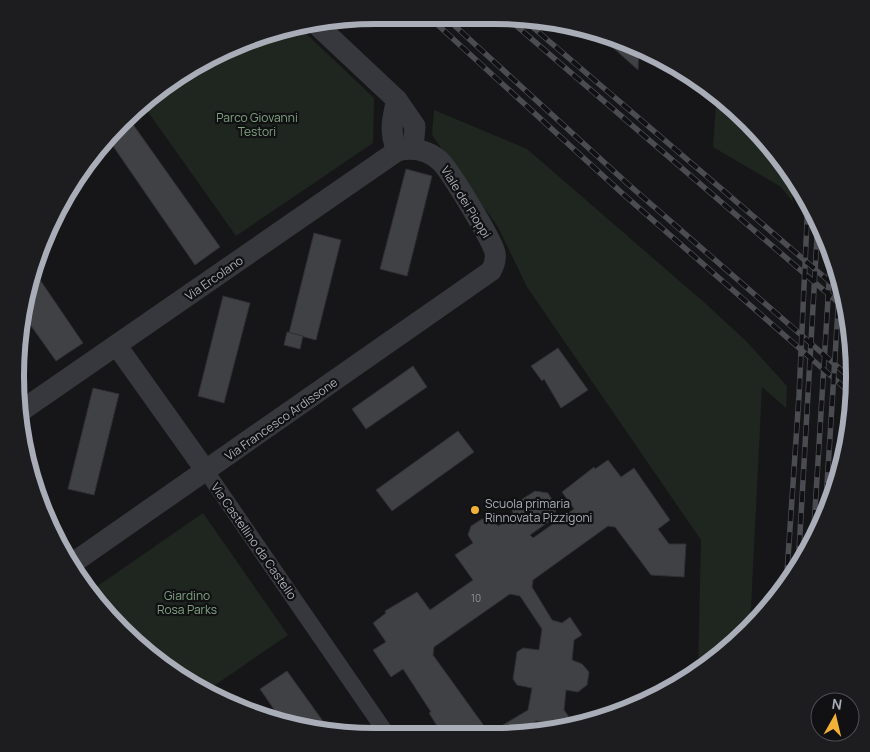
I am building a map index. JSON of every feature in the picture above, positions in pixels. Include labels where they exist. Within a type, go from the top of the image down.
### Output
[{"type":"street","points":[[321,29],[397,100],[415,126],[405,150]]},
{"type":"street","name":"Viale dei Pioppi","points":[[405,150],[427,152],[440,161],[488,234],[495,253],[494,265],[491,271]]},
{"type":"street","name":"Via Ercolano","points":[[26,409],[405,150]]},
{"type":"street","name":"Via Francesco Ardissone","points":[[76,561],[491,271]]},
{"type":"street","name":"Via Castellino da Castello","points":[[117,346],[206,471],[383,728]]},
{"type":"green space","name":"Parco Giovanni Testori","points":[[304,32],[374,98],[373,143],[236,236],[146,109],[180,83],[220,60],[263,42]]},
{"type":"green space","points":[[716,103],[759,144],[791,186],[793,202],[781,187],[713,147]]},
{"type":"green space","points":[[434,110],[527,149],[706,304],[745,340],[787,386],[786,408],[762,387],[751,617],[726,641],[698,663],[701,540],[527,287],[498,227],[432,135]]},
{"type":"green space","name":"Giardino Rosa Parks","points":[[203,513],[288,635],[212,687],[180,669],[144,641],[111,608],[95,588]]},
{"type":"building","points":[[607,42],[639,55],[638,70]]},
{"type":"building","points":[[132,123],[220,247],[195,265],[113,146],[110,145]]},
{"type":"building","points":[[406,169],[432,176],[407,276],[380,269]]},
{"type":"building","points":[[314,233],[341,240],[316,340],[289,333]]},
{"type":"building","points":[[38,277],[83,343],[56,361],[28,322]]},
{"type":"building","points":[[223,296],[250,303],[224,403],[198,396]]},
{"type":"building","points":[[287,332],[303,336],[300,349],[284,345]]},
{"type":"building","points":[[558,348],[588,390],[561,408],[544,379],[542,381],[531,366]]},
{"type":"building","points":[[413,366],[427,387],[366,429],[352,409]]},
{"type":"building","points":[[93,388],[119,394],[94,495],[68,489]]},
{"type":"building","points":[[458,431],[474,452],[392,511],[376,490]]},
{"type":"building","points":[[608,460],[621,477],[634,468],[670,520],[658,529],[669,544],[686,544],[684,577],[651,575],[615,527],[608,526],[533,580],[532,587],[552,620],[562,623],[570,617],[582,635],[574,640],[572,660],[582,664],[589,672],[587,685],[578,692],[566,690],[564,710],[569,717],[564,721],[546,724],[536,721],[529,726],[498,728],[528,710],[532,688],[517,685],[513,679],[517,652],[523,648],[539,650],[542,629],[520,596],[510,594],[434,647],[433,655],[486,728],[438,728],[429,713],[431,712],[403,669],[391,677],[373,650],[386,642],[373,623],[386,613],[385,611],[417,592],[430,610],[473,580],[455,555],[473,543],[468,535],[471,526],[482,519],[493,519],[498,526],[512,516],[513,505],[535,491],[548,493],[556,507],[554,518],[530,535],[533,538],[574,509],[562,492],[594,467],[595,469]]},
{"type":"building","points":[[287,671],[325,724],[277,714],[260,689]]},
{"type":"railway","points":[[437,24],[623,194],[845,389]]},
{"type":"railway","points":[[453,24],[629,185],[846,374]]},
{"type":"railway","points":[[515,25],[838,302]]},
{"type":"railway","points":[[532,26],[834,286]]},
{"type":"railway","points":[[787,572],[799,396],[807,215]]},
{"type":"railway","points":[[799,552],[817,236]]},
{"type":"railway","points":[[814,522],[830,270]]},
{"type":"railway","points":[[826,493],[838,304]]},
{"type":"place","name":"Scuola primaria Rinnovata Pizzigoni","points":[[475,510]]}]
